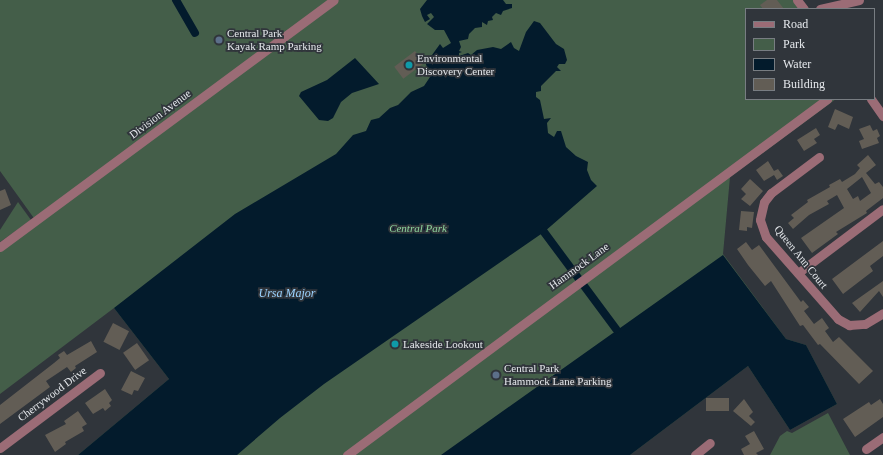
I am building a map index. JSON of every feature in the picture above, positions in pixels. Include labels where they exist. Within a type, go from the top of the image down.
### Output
[{"type":"street","name":"Division Avenue","points":[[0,247],[334,0]]},
{"type":"street","points":[[797,0],[803,8]]},
{"type":"street","points":[[824,8],[859,0]]},
{"type":"street","name":"Hammock Lane","points":[[347,455],[826,100]]},
{"type":"street","points":[[872,100],[883,116]]},
{"type":"street","name":"Queen Ann Court","points":[[819,157],[771,193],[764,202],[760,220],[766,237],[838,319],[849,324],[865,324],[883,313]]},
{"type":"street","points":[[798,273],[883,209]]},
{"type":"street","name":"Cherrywood Drive","points":[[0,448],[100,373]]},
{"type":"street","points":[[866,449],[883,437]]},
{"type":"street","points":[[695,455],[710,443]]},
{"type":"green space","name":"Central Park","points":[[0,0],[797,0],[803,8],[745,8],[745,100],[835,100],[730,177],[723,254],[786,339],[806,345],[837,404],[790,430],[748,366],[630,455],[78,455],[169,379],[114,308],[0,394],[0,247],[36,221],[0,171]]},
{"type":"green space","points":[[18,202],[31,220],[0,242],[0,230]]},
{"type":"green space","points":[[828,413],[850,455],[770,455],[780,436],[787,431],[792,433]]},
{"type":"water","name":"Ursa Major","points":[[427,0],[503,0],[506,4],[512,4],[512,8],[503,11],[501,15],[496,13],[492,17],[493,20],[488,21],[487,25],[482,22],[482,27],[475,28],[469,34],[468,39],[459,41],[461,47],[459,51],[462,52],[459,53],[459,56],[468,53],[471,55],[477,50],[493,47],[501,49],[511,42],[514,48],[519,51],[526,32],[534,21],[540,23],[556,44],[564,49],[567,60],[565,64],[559,64],[557,67],[561,71],[556,71],[541,86],[541,91],[536,92],[536,97],[540,100],[544,119],[551,118],[547,123],[548,133],[554,137],[557,131],[561,131],[566,147],[576,156],[588,162],[587,170],[591,180],[597,186],[544,232],[324,384],[280,418],[237,455],[78,455],[169,379],[114,308],[235,214],[336,154],[353,135],[366,131],[371,120],[379,118],[390,108],[398,105],[411,92],[424,86],[430,77],[424,58],[432,55],[440,44],[443,48],[451,43],[444,30],[435,30],[427,24],[434,17],[431,13],[427,15],[430,19],[425,22],[420,9]]},
{"type":"water","points":[[355,58],[379,84],[352,93],[341,102],[333,118],[328,121],[319,120],[299,96],[301,92],[327,80]]},
{"type":"water","points":[[723,255],[786,339],[806,345],[837,404],[790,430],[748,366],[630,455],[441,455]]},
{"type":"building","points":[[767,0],[777,0],[783,8],[762,8],[760,5]]},
{"type":"building","name":"Environmental Discovery Center","points":[[415,51],[424,63],[403,79],[394,67]]},
{"type":"building","points":[[835,109],[853,117],[849,129],[838,124],[835,130],[828,127]]},
{"type":"building","points":[[870,125],[873,131],[877,129],[880,136],[877,138],[879,143],[862,149],[859,141],[864,139],[859,129]]},
{"type":"building","points":[[816,128],[820,135],[814,139],[817,143],[804,151],[797,140]]},
{"type":"building","points":[[868,155],[876,165],[866,173],[875,184],[879,182],[883,187],[883,198],[866,211],[867,213],[836,232],[838,234],[812,253],[801,238],[844,208],[837,195],[827,201],[829,204],[809,215],[793,229],[788,223],[794,218],[791,215],[808,202],[807,200],[830,187],[829,185],[840,179],[842,182],[855,174],[860,168],[857,165]],"holes":[[[862,177],[871,193],[860,201],[858,196],[853,199],[847,189]]]},
{"type":"building","points":[[768,161],[774,171],[778,169],[783,176],[777,180],[774,175],[764,181],[756,170]]},
{"type":"building","points":[[750,179],[763,191],[750,206],[741,199],[746,194],[741,189]]},
{"type":"building","points":[[5,189],[11,205],[0,210],[0,191]]},
{"type":"building","points":[[741,211],[754,212],[752,228],[747,227],[747,231],[739,230]]},
{"type":"building","points":[[883,241],[883,256],[870,266],[873,271],[843,294],[832,279]]},
{"type":"building","points":[[746,242],[752,250],[759,245],[801,302],[803,300],[809,307],[804,311],[814,324],[822,318],[829,328],[825,331],[833,342],[839,337],[873,371],[859,384],[820,344],[818,345],[803,325],[800,326],[771,281],[765,286],[748,265],[737,249]]},
{"type":"building","points":[[883,281],[883,297],[879,291],[860,312],[852,303]]},
{"type":"building","points":[[113,323],[129,331],[120,350],[103,342]]},
{"type":"building","points":[[91,341],[97,352],[75,366],[76,368],[71,372],[67,367],[46,381],[50,387],[0,424],[0,405],[60,358],[58,355],[64,351],[67,355]]},
{"type":"building","points":[[137,343],[149,360],[135,370],[123,353]]},
{"type":"building","points":[[131,371],[145,378],[138,391],[134,390],[132,395],[121,390]]},
{"type":"building","points":[[105,389],[112,400],[109,403],[111,406],[105,411],[103,408],[93,414],[85,403]]},
{"type":"building","points":[[706,398],[729,398],[729,411],[706,411]]},
{"type":"building","points":[[744,399],[753,412],[749,416],[755,422],[751,426],[733,411]]},
{"type":"building","points":[[880,399],[883,404],[883,417],[855,437],[843,419],[869,402],[871,405]]},
{"type":"building","points":[[78,411],[87,424],[82,427],[84,431],[65,442],[66,444],[55,452],[45,435],[66,424],[64,421]]},
{"type":"building","points":[[754,431],[764,449],[756,453],[758,455],[744,455],[741,449],[750,444],[745,436]]},
{"type":"waterway","points":[[176,0],[195,33]]},
{"type":"waterway","points":[[544,232],[616,329]]},
{"type":"place","name":"Central Park Kayak Ramp Parking","points":[[219,40]]},
{"type":"place","name":"Environmental Discovery Center","points":[[409,65]]},
{"type":"place","name":"Lakeside Lookout","points":[[395,344]]},
{"type":"place","name":"Central Park Hammock Lane Parking","points":[[496,375]]}]
